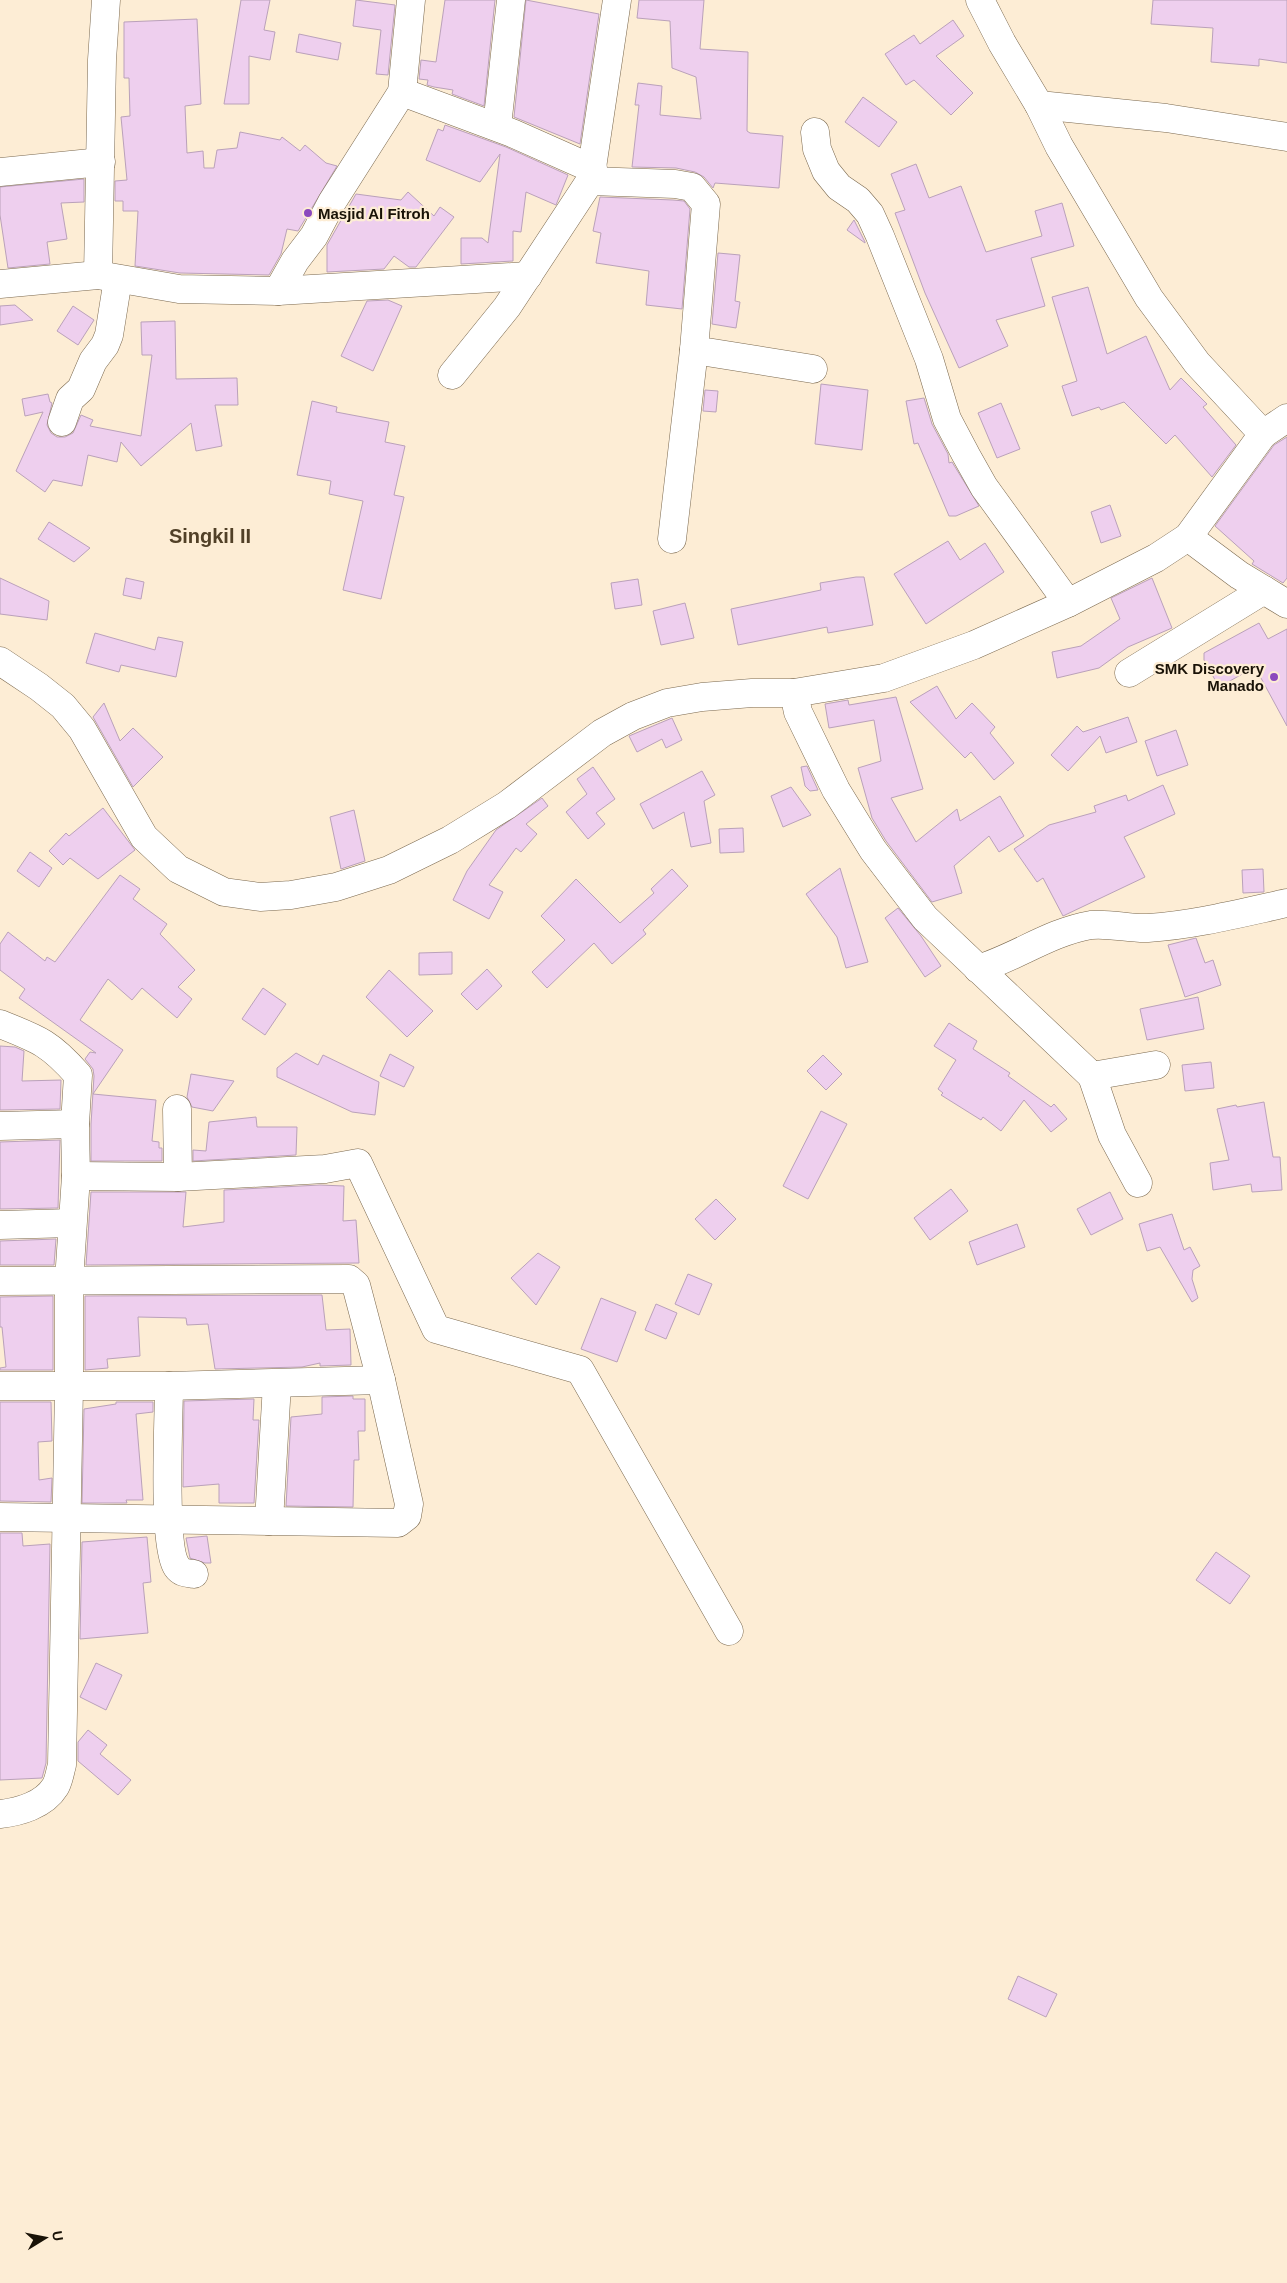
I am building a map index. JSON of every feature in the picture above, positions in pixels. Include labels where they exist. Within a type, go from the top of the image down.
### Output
[{"type":"street","points":[[62,422],[70,399],[81,389],[93,361],[105,345],[109,335],[108,277],[101,162],[102,60],[106,0]]},
{"type":"street","points":[[278,291],[402,92],[411,0]]},
{"type":"street","points":[[497,126],[512,0]]},
{"type":"street","points":[[980,0],[1002,43],[1040,105],[1064,155],[1149,298],[1197,364],[1263,434]]},
{"type":"street","points":[[452,376],[507,307],[591,175],[614,1]]},
{"type":"street","points":[[402,92],[497,126],[591,175],[692,187],[706,204],[694,350],[672,540]]},
{"type":"street","points":[[1040,105],[1166,118],[1287,136]]},
{"type":"street","points":[[815,132],[817,149],[826,171],[838,187],[858,200],[870,214],[929,359],[947,419],[966,455],[984,487],[1068,603]]},
{"type":"street","points":[[0,172],[101,162]]},
{"type":"street","points":[[0,284],[108,277],[179,289],[278,291],[528,276]]},
{"type":"street","points":[[694,350],[813,369]]},
{"type":"street","points":[[0,661],[39,686],[63,706],[82,729],[144,837],[178,869],[224,892],[260,897],[290,895],[336,887],[389,870],[450,840],[507,804],[602,733],[633,716],[667,703],[743,694],[794,693],[884,678],[974,645],[1068,603],[1156,558],[1188,537],[1263,434],[1287,418]]},
{"type":"street","points":[[1188,537],[1287,604]]},
{"type":"street","points":[[1129,673],[1264,590]]},
{"type":"street","points":[[794,693],[798,712],[836,790],[873,850],[925,918],[1092,1076],[1112,1135],[1138,1183]]},
{"type":"street","points":[[978,969],[1002,961],[1052,935],[1093,925],[1147,928],[1208,920],[1287,903]]},
{"type":"street","points":[[0,1024],[39,1040],[59,1052],[78,1075],[75,1124],[76,1176],[69,1281],[69,1387],[65,1518],[62,1764],[56,1787],[45,1798],[16,1812],[0,1814]]},
{"type":"street","points":[[1092,1076],[1156,1065]]},
{"type":"street","points":[[177,1109],[178,1177]]},
{"type":"street","points":[[0,1126],[75,1124]]},
{"type":"street","points":[[76,1176],[178,1177],[325,1170],[358,1162],[436,1329],[580,1370],[729,1631]]},
{"type":"street","points":[[0,1225],[72,1223]]},
{"type":"street","points":[[0,1281],[349,1278],[356,1286],[382,1380],[409,1504],[407,1516],[398,1523],[0,1517]]},
{"type":"street","points":[[0,1386],[169,1386],[382,1380]]},
{"type":"street","points":[[269,1521],[277,1384]]},
{"type":"street","points":[[169,1386],[168,1520],[171,1552],[176,1566],[182,1572],[194,1574]]},
{"type":"building","points":[[241,0],[270,0],[264,30],[275,32],[270,60],[249,56],[249,104],[224,104]]},
{"type":"building","points":[[356,0],[395,5],[388,75],[376,74],[381,30],[353,26]]},
{"type":"building","points":[[445,0],[495,0],[484,106],[452,94],[453,90],[427,85],[428,80],[419,79],[421,60],[436,62]]},
{"type":"building","points":[[526,0],[599,14],[580,144],[514,117]]},
{"type":"building","points":[[639,0],[704,0],[700,49],[748,52],[747,131],[750,133],[783,136],[779,188],[715,183],[713,188],[704,177],[695,172],[676,168],[632,167],[639,105],[635,105],[638,83],[662,86],[660,115],[701,119],[696,77],[672,68],[670,21],[637,18]]},
{"type":"building","points":[[1153,0],[1287,0],[1287,63],[1259,59],[1259,66],[1211,62],[1213,28],[1151,24]]},
{"type":"building","points":[[197,19],[201,104],[185,106],[187,153],[203,151],[204,168],[214,168],[217,150],[237,148],[240,132],[280,140],[282,137],[300,151],[305,145],[326,163],[337,166],[298,231],[287,229],[281,254],[269,275],[180,273],[135,266],[138,211],[123,211],[123,201],[115,201],[115,181],[127,180],[121,117],[130,116],[129,78],[124,78],[124,22]]},
{"type":"building","points":[[953,20],[964,36],[936,56],[973,93],[951,115],[914,80],[906,85],[885,54],[914,35],[920,44]]},
{"type":"building","points":[[299,34],[341,43],[338,60],[296,52]]},
{"type":"building","points":[[863,97],[897,122],[879,147],[845,122]]},
{"type":"building","points":[[445,125],[506,147],[568,175],[556,205],[526,192],[521,232],[513,231],[513,261],[461,264],[461,238],[482,238],[488,243],[500,154],[480,182],[426,160],[438,129],[443,131]]},
{"type":"building","points":[[916,164],[929,198],[961,186],[986,252],[1042,236],[1035,211],[1062,203],[1074,246],[1031,258],[1045,306],[996,320],[1008,346],[959,368],[925,293],[895,213],[905,210],[891,174]]},
{"type":"building","points":[[84,179],[84,202],[61,203],[67,239],[47,242],[50,264],[8,268],[0,215],[0,187]]},
{"type":"building","points":[[408,192],[434,216],[440,207],[454,217],[416,267],[409,267],[394,256],[384,269],[327,272],[327,245],[356,194],[401,200]]},
{"type":"building","points":[[600,197],[684,201],[690,209],[682,309],[646,305],[649,271],[596,263],[601,233],[593,231]]},
{"type":"building","points":[[854,220],[865,242],[865,243],[847,230]]},
{"type":"building","points":[[718,253],[740,255],[735,301],[740,302],[736,328],[712,324]]},
{"type":"building","points":[[1088,287],[1107,354],[1146,336],[1170,390],[1181,378],[1207,404],[1203,407],[1236,445],[1212,477],[1175,435],[1166,444],[1124,402],[1101,410],[1099,407],[1072,416],[1062,386],[1077,381],[1052,297]]},
{"type":"building","points":[[388,300],[402,306],[373,371],[341,356],[367,301]]},
{"type":"building","points":[[15,305],[33,320],[0,325],[0,306]]},
{"type":"building","points":[[73,306],[94,320],[78,345],[57,331]]},
{"type":"building","points":[[175,321],[176,379],[237,378],[238,405],[215,405],[222,446],[196,451],[191,423],[141,466],[121,442],[117,462],[88,455],[82,486],[53,480],[45,492],[16,471],[43,412],[25,416],[22,399],[48,394],[52,403],[47,425],[51,433],[57,437],[65,437],[73,433],[81,415],[93,420],[90,426],[141,436],[152,355],[142,355],[141,322]]},
{"type":"building","points":[[821,384],[868,390],[862,450],[815,444]]},
{"type":"building","points":[[705,390],[718,391],[716,412],[703,411]]},
{"type":"building","points":[[924,398],[932,424],[948,454],[949,463],[952,462],[979,506],[956,516],[949,516],[918,443],[914,444],[906,401]]},
{"type":"building","points":[[312,401],[337,407],[336,412],[389,422],[385,442],[405,446],[394,495],[404,497],[381,599],[343,590],[363,501],[329,494],[331,481],[297,475]]},
{"type":"building","points":[[1001,403],[1020,449],[997,458],[978,413]]},
{"type":"building","points":[[1287,437],[1287,578],[1283,583],[1252,564],[1254,561],[1215,526],[1274,445]]},
{"type":"building","points":[[1110,505],[1121,536],[1101,543],[1091,512]]},
{"type":"building","points":[[49,522],[90,548],[74,562],[38,539]]},
{"type":"building","points":[[948,541],[960,560],[985,543],[1004,572],[926,624],[894,574]]},
{"type":"building","points":[[864,577],[873,625],[828,633],[827,627],[738,645],[731,609],[821,590],[820,583]]},
{"type":"building","points":[[0,578],[49,601],[47,620],[0,614]]},
{"type":"building","points":[[126,578],[144,582],[141,599],[123,595]]},
{"type":"building","points":[[1152,578],[1172,628],[1128,647],[1099,668],[1057,678],[1052,652],[1081,646],[1120,619],[1111,598]]},
{"type":"building","points":[[638,579],[642,605],[615,609],[611,583]]},
{"type":"building","points":[[685,603],[694,638],[661,645],[653,611]]},
{"type":"building","name":"SMK Discovery Manado","points":[[1259,623],[1268,639],[1287,629],[1287,726],[1255,667],[1219,687],[1204,660],[1204,653]]},
{"type":"building","points":[[95,633],[155,650],[158,637],[183,642],[176,677],[121,665],[119,672],[86,663]]},
{"type":"building","points":[[937,686],[956,719],[972,703],[995,727],[990,733],[1014,763],[994,780],[971,752],[965,758],[910,702]]},
{"type":"building","points":[[896,697],[923,789],[891,798],[916,842],[957,809],[960,821],[1000,796],[1024,836],[999,852],[989,836],[954,866],[962,893],[932,902],[886,841],[872,818],[858,768],[881,761],[874,720],[829,728],[825,704],[848,700],[849,705]]},
{"type":"building","points":[[104,703],[120,741],[133,728],[163,757],[133,787],[93,717]]},
{"type":"building","points":[[1128,717],[1137,742],[1106,753],[1100,736],[1068,771],[1051,755],[1077,726],[1083,732]]},
{"type":"building","points":[[672,718],[682,740],[666,748],[662,739],[637,752],[629,736]]},
{"type":"building","points":[[1176,730],[1188,765],[1157,776],[1145,741]]},
{"type":"building","points":[[807,766],[818,790],[810,791],[805,786],[801,767]]},
{"type":"building","points":[[593,767],[615,799],[596,813],[605,824],[588,839],[566,812],[587,794],[577,779]]},
{"type":"building","points":[[702,771],[715,795],[704,801],[711,843],[691,847],[684,812],[653,829],[640,804]]},
{"type":"building","points":[[1163,785],[1175,814],[1124,837],[1145,877],[1063,916],[1043,878],[1037,882],[1014,849],[1049,825],[1096,812],[1094,806],[1126,795],[1128,801]]},
{"type":"building","points":[[791,787],[811,815],[783,827],[771,796]]},
{"type":"building","points":[[542,798],[548,806],[526,824],[537,834],[521,852],[516,848],[489,885],[503,892],[489,919],[453,900],[467,871],[496,830]]},
{"type":"building","points":[[103,808],[135,850],[98,879],[70,858],[63,865],[49,851],[66,833],[69,836]]},
{"type":"building","points":[[354,810],[365,861],[341,869],[330,817]]},
{"type":"building","points":[[743,828],[744,852],[720,853],[719,829]]},
{"type":"building","points":[[30,852],[52,868],[39,887],[17,871]]},
{"type":"building","points":[[840,868],[868,962],[846,968],[837,937],[806,894]]},
{"type":"building","points":[[672,869],[688,886],[643,930],[646,934],[612,964],[594,943],[547,988],[532,972],[565,940],[541,916],[576,879],[620,923],[654,893],[651,889]]},
{"type":"building","points":[[1263,869],[1264,892],[1243,893],[1242,870]]},
{"type":"building","points":[[120,875],[140,889],[133,899],[167,924],[160,934],[195,970],[178,987],[192,999],[177,1018],[142,988],[132,1000],[108,979],[80,1020],[123,1050],[93,1094],[156,1100],[152,1141],[159,1142],[159,1148],[162,1148],[162,1161],[91,1161],[91,1124],[94,1076],[93,1069],[85,1059],[90,1052],[96,1053],[19,998],[25,989],[0,970],[0,944],[8,932],[45,961],[47,957],[55,962]]},
{"type":"building","points":[[898,908],[921,936],[941,966],[925,977],[885,918]]},
{"type":"building","points":[[1196,938],[1205,963],[1213,960],[1221,985],[1185,997],[1168,945]]},
{"type":"building","points":[[452,952],[452,974],[419,975],[419,953]]},
{"type":"building","points":[[487,969],[502,986],[477,1010],[461,994]]},
{"type":"building","points":[[389,970],[433,1011],[407,1037],[366,997]]},
{"type":"building","points":[[263,988],[286,1004],[265,1035],[242,1019]]},
{"type":"building","points":[[1198,997],[1204,1029],[1147,1040],[1140,1009]]},
{"type":"building","points":[[949,1023],[977,1041],[973,1049],[1010,1073],[1008,1076],[1051,1107],[1054,1104],[1067,1119],[1051,1132],[1024,1100],[1001,1131],[983,1117],[981,1120],[941,1095],[943,1093],[938,1089],[956,1060],[934,1046]]},
{"type":"building","points":[[0,1046],[15,1047],[24,1051],[22,1081],[61,1080],[60,1109],[0,1110]]},
{"type":"building","points":[[296,1053],[318,1065],[323,1055],[379,1082],[375,1115],[352,1112],[277,1077],[277,1068]]},
{"type":"building","points":[[390,1054],[414,1067],[404,1087],[380,1076]]},
{"type":"building","points":[[823,1055],[842,1074],[826,1090],[807,1071]]},
{"type":"building","points":[[1211,1062],[1214,1088],[1185,1091],[1182,1065]]},
{"type":"building","points":[[191,1074],[234,1081],[213,1111],[192,1107],[187,1097]]},
{"type":"building","points":[[1264,1102],[1273,1157],[1280,1157],[1282,1190],[1252,1192],[1251,1184],[1213,1190],[1210,1163],[1229,1160],[1217,1109]]},
{"type":"building","points":[[821,1111],[847,1124],[808,1199],[783,1186]]},
{"type":"building","points":[[256,1117],[257,1127],[297,1127],[296,1155],[193,1161],[193,1150],[206,1151],[209,1122]]},
{"type":"building","points":[[60,1140],[58,1208],[0,1209],[0,1142]]},
{"type":"building","points":[[320,1185],[344,1186],[343,1221],[356,1220],[359,1263],[86,1265],[91,1192],[186,1192],[183,1227],[224,1222],[224,1190]]},
{"type":"building","points":[[951,1189],[968,1211],[930,1240],[914,1218]]},
{"type":"building","points":[[1110,1192],[1123,1219],[1091,1235],[1077,1209]]},
{"type":"building","points":[[716,1199],[736,1219],[715,1240],[695,1219]]},
{"type":"building","points":[[1172,1214],[1184,1250],[1190,1247],[1200,1266],[1193,1270],[1192,1279],[1198,1298],[1192,1302],[1160,1247],[1147,1251],[1139,1224]]},
{"type":"building","points":[[1017,1224],[1025,1247],[977,1265],[969,1242]]},
{"type":"building","points":[[56,1239],[54,1265],[0,1265],[0,1241]]},
{"type":"building","points":[[538,1253],[560,1267],[536,1305],[511,1278]]},
{"type":"building","points":[[688,1274],[712,1284],[699,1315],[675,1304]]},
{"type":"building","points":[[322,1295],[326,1330],[350,1329],[351,1365],[320,1366],[320,1363],[302,1367],[215,1369],[208,1324],[187,1325],[186,1318],[138,1317],[140,1356],[107,1359],[108,1368],[85,1370],[85,1296]]},
{"type":"building","points":[[53,1296],[53,1370],[0,1370],[0,1368],[6,1367],[2,1327],[0,1327],[0,1297]]},
{"type":"building","points":[[601,1298],[636,1312],[617,1362],[581,1349]]},
{"type":"building","points":[[656,1304],[677,1313],[666,1339],[645,1330]]},
{"type":"building","points":[[353,1396],[353,1399],[365,1399],[365,1431],[358,1431],[359,1460],[354,1460],[353,1507],[286,1506],[291,1417],[322,1414],[322,1397]]},
{"type":"building","points":[[254,1399],[253,1420],[259,1420],[254,1503],[219,1503],[219,1484],[183,1487],[184,1401]]},
{"type":"building","points":[[0,1402],[51,1402],[52,1441],[38,1442],[39,1480],[52,1478],[51,1502],[0,1501]]},
{"type":"building","points":[[116,1402],[153,1402],[153,1412],[136,1414],[143,1500],[126,1500],[127,1503],[82,1503],[84,1409],[116,1404]]},
{"type":"building","points":[[0,1533],[22,1533],[23,1546],[50,1544],[46,1763],[42,1778],[0,1780]]},
{"type":"building","points":[[207,1536],[211,1563],[190,1558],[186,1538]]},
{"type":"building","points":[[147,1537],[151,1582],[143,1583],[148,1633],[80,1639],[82,1542]]},
{"type":"building","points":[[1216,1552],[1250,1576],[1230,1604],[1196,1580]]},
{"type":"building","points":[[96,1663],[122,1675],[106,1710],[80,1697]]},
{"type":"building","points":[[88,1730],[107,1745],[100,1754],[131,1780],[118,1795],[78,1761],[78,1742]]},
{"type":"building","points":[[1018,1976],[1057,1994],[1046,2017],[1008,1999]]},
{"type":"place","name":"Masjid Al Fitroh","points":[[308,213]]},
{"type":"place","name":"SMK Discovery Manado","points":[[1274,677]]},
{"type":"district","name":"Singkil II","points":[[210,536]]}]
